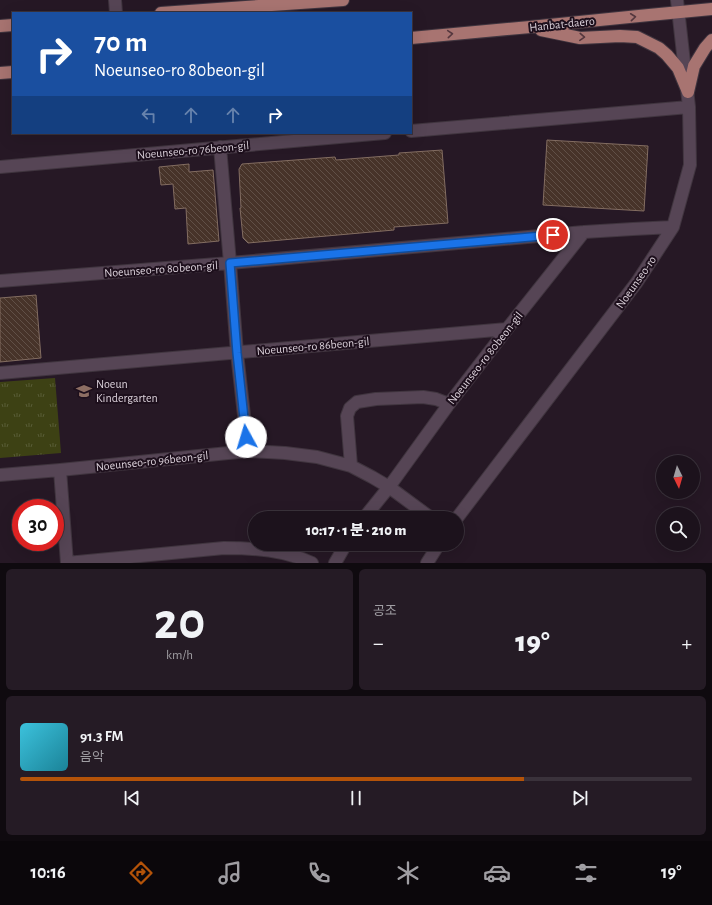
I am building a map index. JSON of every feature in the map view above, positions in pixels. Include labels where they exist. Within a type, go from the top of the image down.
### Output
[{"type":"main road","points":[[175,12],[343,0]]},
{"type":"main road","name":"Hanbat-daero","points":[[412,38],[530,27],[678,6],[712,9]]},
{"type":"main road","points":[[0,26],[12,25]]},
{"type":"main road","points":[[530,27],[580,38],[620,36],[637,37],[660,48],[667,55],[678,68],[688,92]]},
{"type":"main road","points":[[688,92],[694,66],[705,48],[712,40]]},
{"type":"main road","points":[[0,73],[12,72]]},
{"type":"street","points":[[115,0],[116,12]]},
{"type":"street","name":"Noeunseo-ro","points":[[462,511],[637,282],[673,227],[690,165],[690,106],[678,6]]},
{"type":"street","points":[[412,131],[690,106]]},
{"type":"street","name":"Noeunseo-ro 76beon-gil","points":[[0,167],[373,134]]},
{"type":"street","points":[[220,147],[237,353],[248,451]]},
{"type":"street","name":"Noeunseo-ro 80beon-gil","points":[[0,281],[230,263],[584,232],[673,227]]},
{"type":"street","name":"Noeunseo-ro 80beon-gil","points":[[389,487],[449,404],[584,232]]},
{"type":"street","name":"Noeunseo-ro 86beon-gil","points":[[0,373],[507,329]]},
{"type":"street","points":[[351,466],[348,416],[350,408],[357,402],[376,399],[423,397],[436,399],[449,404]]},
{"type":"street","name":"Noeunseo-ro 96beon-gil","points":[[0,474],[60,470],[248,451],[285,453],[317,457],[351,466],[372,476],[422,511]]},
{"type":"street","points":[[60,470],[67,563],[224,548],[245,548],[281,553],[301,558],[312,563]]},
{"type":"street","points":[[370,511],[389,487]]},
{"type":"street","points":[[335,563],[342,551]]},
{"type":"street","points":[[427,563],[435,551]]},
{"type":"green space","points":[[55,378],[61,453],[0,458],[0,382]]},
{"type":"building","points":[[547,140],[648,146],[644,211],[543,205]]},
{"type":"building","points":[[442,150],[448,223],[394,227],[394,230],[248,243],[243,238],[240,208],[239,169],[242,164],[335,157],[336,160]]},
{"type":"building","points":[[189,164],[189,172],[213,170],[219,241],[188,244],[186,208],[175,209],[173,184],[161,185],[159,167]]},
{"type":"building","points":[[36,295],[41,358],[0,362],[0,298]]},
{"type":"place","name":"Noeun Kindergarten","points":[[84,391]]},
{"type":"route","points":[[246,437],[237,353],[230,263],[553,235]]}]
